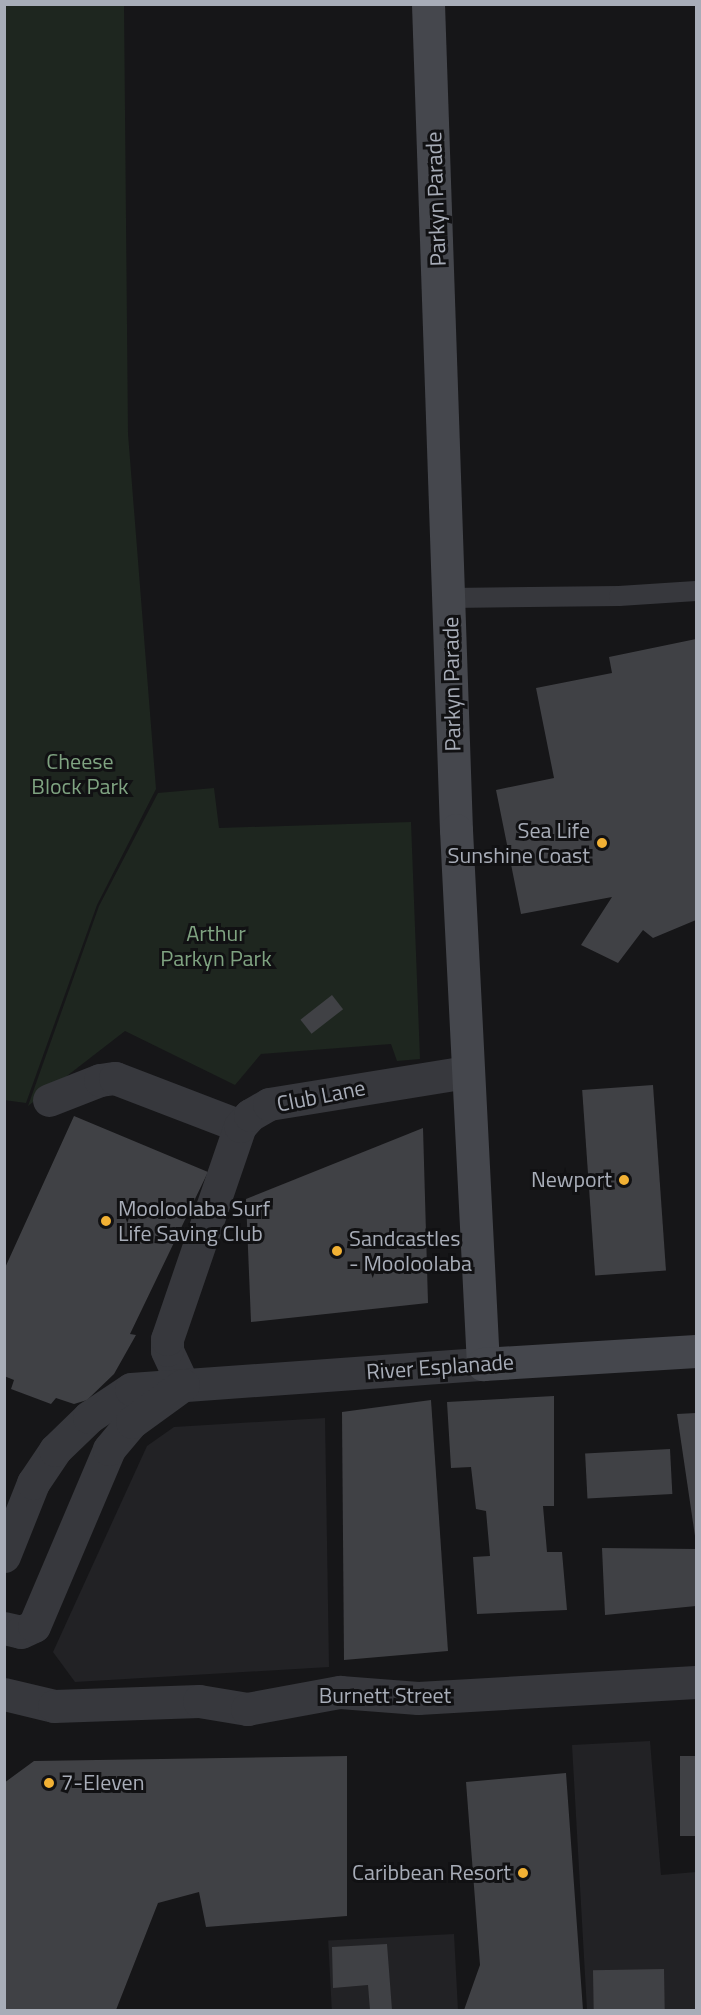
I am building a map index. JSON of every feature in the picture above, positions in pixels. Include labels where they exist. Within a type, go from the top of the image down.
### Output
[{"type":"street","name":"Parkyn Parade","points":[[428,4],[466,1072],[483,1364]]},
{"type":"street","name":"Club Lane","points":[[240,1126],[250,1115],[269,1104],[466,1072]]},
{"type":"street","points":[[4,1628],[21,1632],[34,1626],[109,1449],[132,1422],[183,1385],[167,1350],[167,1339],[240,1126],[115,1078],[100,1080],[50,1100]]},
{"type":"street","name":"River Esplanade","points":[[4,1556],[38,1474],[55,1450],[89,1417],[131,1389],[696,1351]]},
{"type":"street","name":"Burnett Street","points":[[4,1694],[54,1706],[199,1701],[247,1709],[340,1692],[418,1698],[696,1682]]},
{"type":"lane","points":[[450,598],[619,596],[696,591]]},
{"type":"shaded area","points":[[325,1418],[329,1667],[75,1682],[53,1652],[147,1446],[174,1427]]},
{"type":"shaded area","points":[[650,1741],[661,1875],[696,1872],[696,2010],[587,2010],[572,1745]]},
{"type":"shaded area","points":[[454,1934],[458,2010],[332,2010],[328,1941]]},
{"type":"green space","name":"Cheese Block Park","points":[[5,4],[124,5],[128,434],[156,789],[97,905],[26,1103],[4,1100]]},
{"type":"green space","name":"Arthur Parkyn Park","points":[[214,788],[219,828],[411,822],[420,1059],[397,1061],[391,1044],[261,1054],[235,1085],[125,1031],[28,1106],[99,906],[158,793]]},
{"type":"building","name":"Sea Life Sunshine Coast","points":[[696,639],[696,920],[653,938],[643,930],[618,963],[581,945],[612,897],[521,914],[496,790],[554,778],[536,688],[612,673],[609,657]]},
{"type":"building","points":[[332,995],[343,1009],[312,1034],[300,1020]]},
{"type":"building","name":"Newport","points":[[653,1085],[666,1271],[595,1275],[582,1090]]},
{"type":"building","name":"Mooloolaba Surf Life Saving Club","points":[[74,1116],[208,1172],[130,1334],[136,1335],[114,1374],[87,1400],[74,1404],[56,1398],[51,1404],[11,1389],[14,1380],[4,1376],[4,1270]]},
{"type":"building","name":"Sandcastles - Mooloolaba","points":[[423,1128],[428,1303],[251,1322],[246,1199]]},
{"type":"building","points":[[554,1396],[554,1506],[543,1506],[547,1552],[562,1552],[567,1610],[477,1614],[473,1557],[490,1556],[486,1511],[476,1509],[471,1467],[451,1468],[447,1402]]},
{"type":"building","points":[[431,1400],[448,1651],[344,1660],[342,1412]]},
{"type":"building","points":[[696,1413],[696,1535],[695,1536],[677,1414]]},
{"type":"building","points":[[670,1449],[672,1494],[587,1498],[585,1453]]},
{"type":"building","points":[[602,1548],[696,1549],[696,1606],[605,1615]]},
{"type":"building","points":[[347,1756],[347,1916],[206,1927],[199,1892],[158,1903],[116,2010],[4,2010],[4,1783],[34,1761]]},
{"type":"building","points":[[680,1756],[696,1756],[696,1836],[680,1836]]},
{"type":"building","name":"Caribbean Resort","points":[[566,1773],[583,2010],[464,2010],[480,1965],[466,1782]]},
{"type":"building","points":[[387,1944],[392,2010],[370,2010],[368,1985],[333,1988],[332,1947]]},
{"type":"building","points":[[664,1969],[665,2010],[594,2010],[593,1970]]},
{"type":"place","name":"Sea Life Sunshine Coast","points":[[602,843]]},
{"type":"place","name":"Newport","points":[[624,1180]]},
{"type":"place","name":"Mooloolaba Surf Life Saving Club","points":[[106,1221]]},
{"type":"place","name":"Sandcastles - Mooloolaba","points":[[337,1251]]},
{"type":"place","name":"7-Eleven","points":[[49,1783]]},
{"type":"place","name":"Caribbean Resort","points":[[523,1873]]}]
